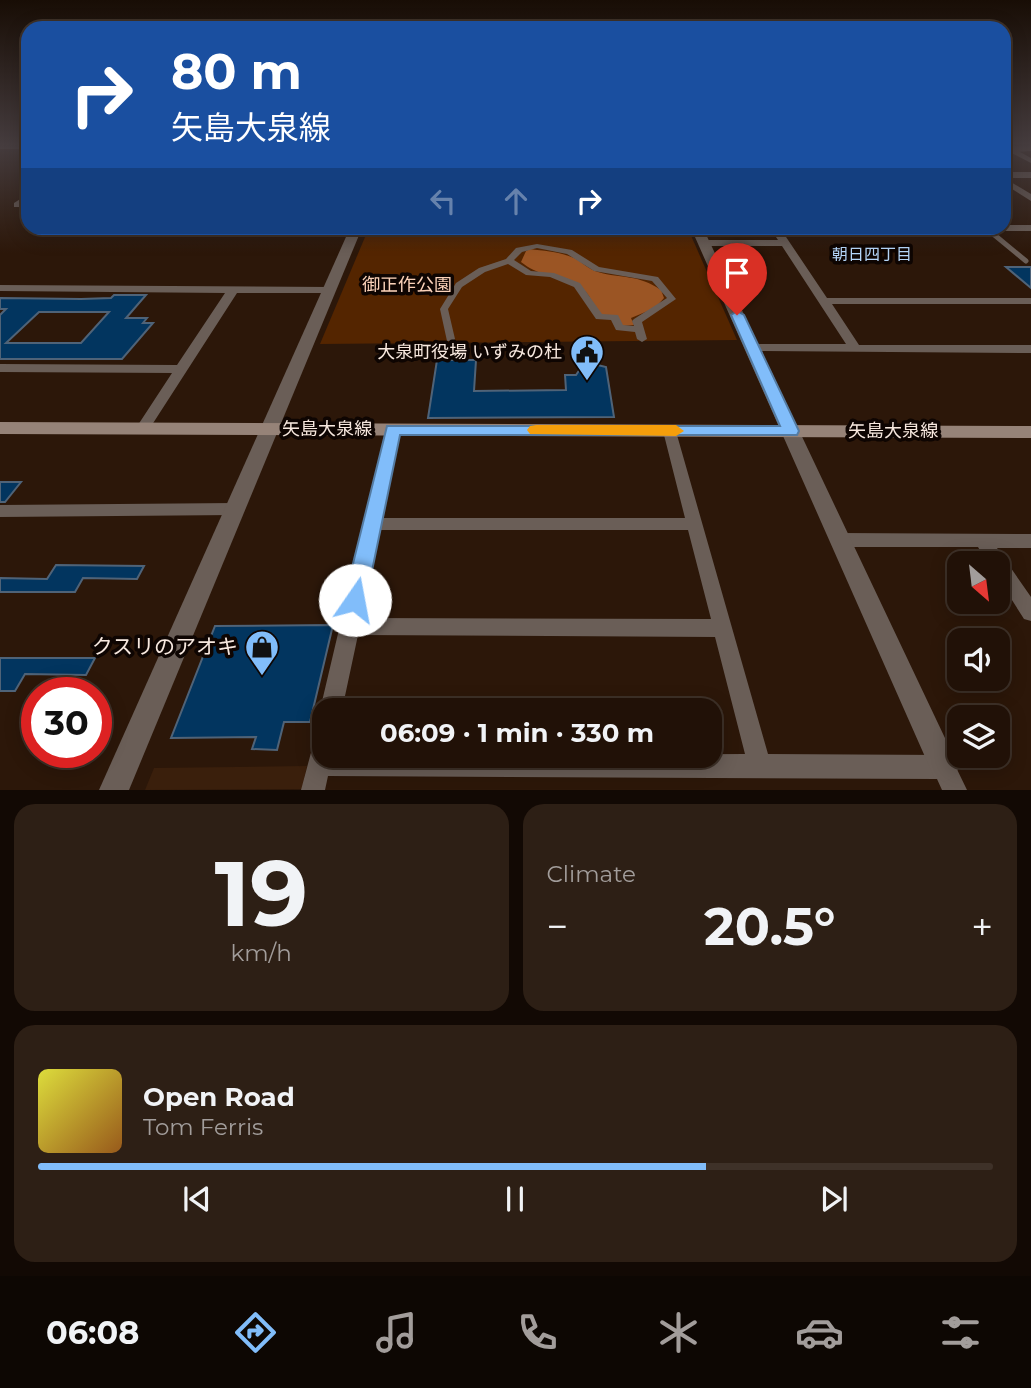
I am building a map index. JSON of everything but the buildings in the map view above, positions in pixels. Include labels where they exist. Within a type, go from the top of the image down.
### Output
[{"type":"main road","name":"矢島大泉線","points":[[0,428],[1031,432]]},
{"type":"street","points":[[1011,182],[1031,198]]},
{"type":"street","points":[[1011,228],[1031,228]]},
{"type":"street","points":[[114,789],[353,235]]},
{"type":"street","points":[[700,235],[955,789]]},
{"type":"street","points":[[780,235],[855,348]]},
{"type":"street","points":[[704,243],[785,243]]},
{"type":"street","points":[[450,339],[444,309],[459,285],[482,270],[509,261],[519,250],[537,246],[569,252],[597,270],[655,279],[672,299],[637,321],[642,339]]},
{"type":"street","points":[[509,261],[529,272],[551,275],[577,285],[599,317],[615,317],[619,328],[639,329]]},
{"type":"street","points":[[0,288],[329,290]]},
{"type":"street","points":[[143,428],[233,290]]},
{"type":"street","points":[[823,301],[1031,301]]},
{"type":"street","points":[[753,348],[1031,349]]},
{"type":"street","points":[[0,368],[181,369]]},
{"type":"street","points":[[334,698],[393,429]]},
{"type":"street","points":[[670,431],[760,766]]},
{"type":"street","points":[[0,511],[234,509]]},
{"type":"street","points":[[372,524],[695,524]]},
{"type":"street","points":[[840,540],[1031,541]]},
{"type":"street","points":[[983,541],[1031,613]]},
{"type":"street","points":[[349,626],[723,628]]},
{"type":"street","points":[[722,765],[944,767]]},
{"type":"street","points":[[313,789],[318,768]]},
{"type":"lane","points":[[994,235],[1026,261]]},
{"type":"shaded area","points":[[530,249],[563,254],[598,272],[645,281],[661,290],[664,298],[655,308],[631,318],[634,325],[620,326],[617,316],[599,315],[582,287],[573,281],[533,270],[521,262],[526,251]]},
{"type":"shaded area","points":[[307,766],[302,789],[145,790],[154,768]]},
{"type":"green space","name":"御正作公園","points":[[366,235],[691,235],[737,340],[320,344]]},
{"type":"slow traffic","points":[[536,430],[676,431]]},
{"type":"place","name":"大泉町役場 いずみの杜","points":[[587,382]]},
{"type":"place","name":"クスリのアオキ","points":[[262,677]]},
{"type":"district","name":"朝日四丁目","points":[[872,254]]},
{"type":"route","points":[[355,600],[393,429],[791,431],[737,315]]}]
